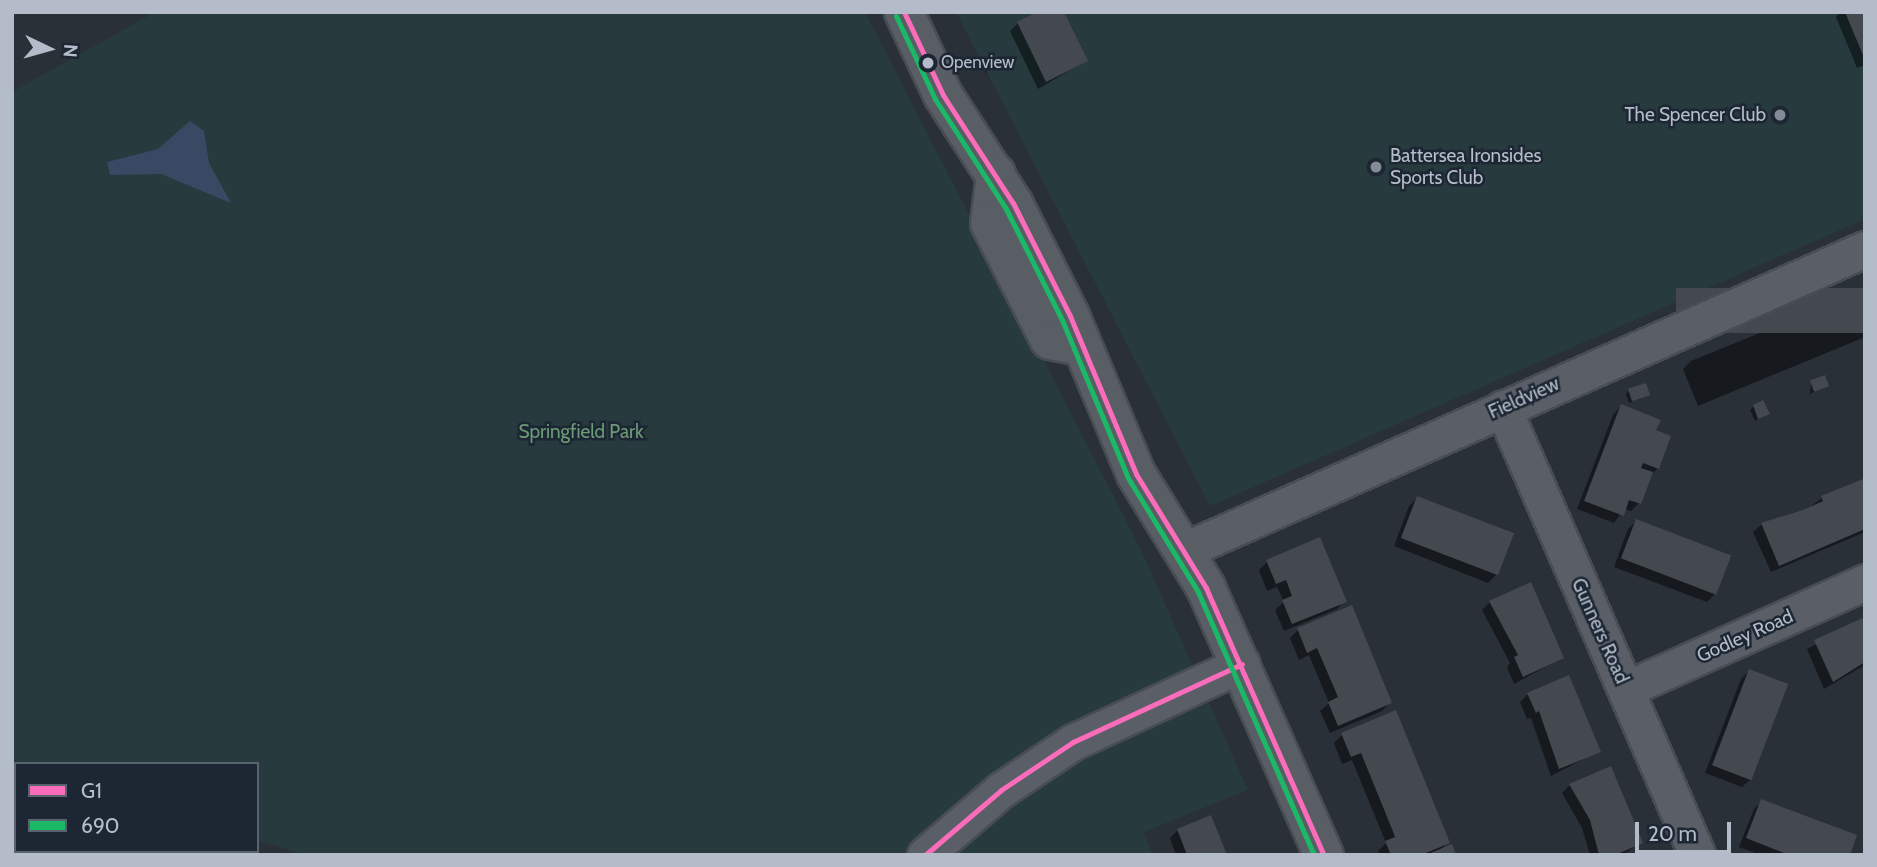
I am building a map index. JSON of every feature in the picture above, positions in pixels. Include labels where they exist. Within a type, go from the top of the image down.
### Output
[{"type":"main road","points":[[929,12],[962,73],[957,117]]},
{"type":"main road","points":[[904,13],[957,117],[996,174],[990,223],[1050,340],[1081,346],[1136,474],[1185,550],[1242,664],[1325,855]]},
{"type":"street","name":"Fieldview","points":[[1185,550],[1865,249]]},
{"type":"street","name":"Gunners Road","points":[[1503,408],[1697,855]]},
{"type":"street","name":"Godley Road","points":[[1626,689],[1865,582]]},
{"type":"street","points":[[925,855],[1001,790],[1073,741],[1242,664]]},
{"type":"green space","name":"Springfield Park","points":[[155,12],[865,12],[1141,550],[1248,790],[1144,832],[1153,855],[306,855],[259,841],[259,762],[14,762],[12,776],[12,92]]},
{"type":"green space","name":"Battersea Ironsides Sports Club","points":[[956,12],[1865,12],[1865,219],[1210,506]]},
{"type":"water","points":[[190,121],[204,131],[209,163],[231,203],[161,174],[110,175],[107,162],[158,149]]},
{"type":"building","points":[[1037,12],[1064,12],[1088,61],[1046,82],[1017,22]]},
{"type":"building","points":[[1845,12],[1865,12],[1865,60]]},
{"type":"building","points":[[1676,288],[1865,288],[1865,333],[1676,333]]},
{"type":"building","points":[[1825,375],[1829,386],[1814,392],[1810,380]]},
{"type":"building","points":[[1646,383],[1650,395],[1632,401],[1628,389]]},
{"type":"building","points":[[1763,400],[1770,414],[1758,419],[1753,405]]},
{"type":"building","points":[[1621,404],[1661,420],[1656,430],[1671,436],[1659,469],[1643,463],[1641,468],[1653,472],[1641,504],[1629,500],[1624,516],[1584,501]]},
{"type":"building","points":[[1863,479],[1865,529],[1779,566],[1761,523],[1803,510],[1823,501],[1821,496]]},
{"type":"building","points":[[1417,496],[1514,533],[1498,575],[1401,538]]},
{"type":"building","points":[[1636,519],[1731,556],[1716,595],[1621,558]]},
{"type":"building","points":[[1320,537],[1347,602],[1292,624],[1282,600],[1292,596],[1286,580],[1276,584],[1266,560]]},
{"type":"building","points":[[1531,582],[1564,658],[1523,677],[1514,657],[1518,655],[1489,601]]},
{"type":"building","points":[[1352,605],[1392,703],[1338,726],[1328,702],[1338,697],[1317,648],[1307,653],[1297,628]]},
{"type":"building","points":[[1865,617],[1865,662],[1833,682],[1814,640]]},
{"type":"building","points":[[1749,669],[1788,684],[1751,780],[1712,765]]},
{"type":"building","points":[[1569,675],[1601,752],[1559,769],[1539,711],[1536,713],[1527,693]]},
{"type":"building","points":[[1396,710],[1450,843],[1421,855],[1391,855],[1385,841],[1395,837],[1361,753],[1351,757],[1341,733]]},
{"type":"building","points":[[1611,766],[1643,843],[1615,855],[1599,855],[1590,820],[1569,784]]},
{"type":"building","points":[[1761,799],[1857,835],[1850,855],[1789,855],[1746,838]]},
{"type":"building","points":[[1211,815],[1227,855],[1187,855],[1177,829]]},
{"type":"building","points":[[1452,844],[1456,855],[1426,855]]},
{"type":"building","points":[[14,851],[50,853],[13,855]]},
{"type":"building","points":[[122,853],[127,855],[108,855]]},
{"type":"transit line","name":"G1","points":[[904,12],[943,95],[1013,203],[1070,316],[1136,474],[1206,588],[1324,855]]},
{"type":"transit line","name":"690","points":[[896,16],[935,99],[1005,207],[1062,320],[1128,478],[1198,592],[1314,855]]},
{"type":"transit line","name":"G1","points":[[925,855],[1001,790],[1073,742],[1242,664]]},
{"type":"place","name":"Openview","points":[[928,63]]},
{"type":"place","name":"The Spencer Club","points":[[1780,115]]},
{"type":"place","name":"Battersea Ironsides Sports Club","points":[[1376,167]]}]
